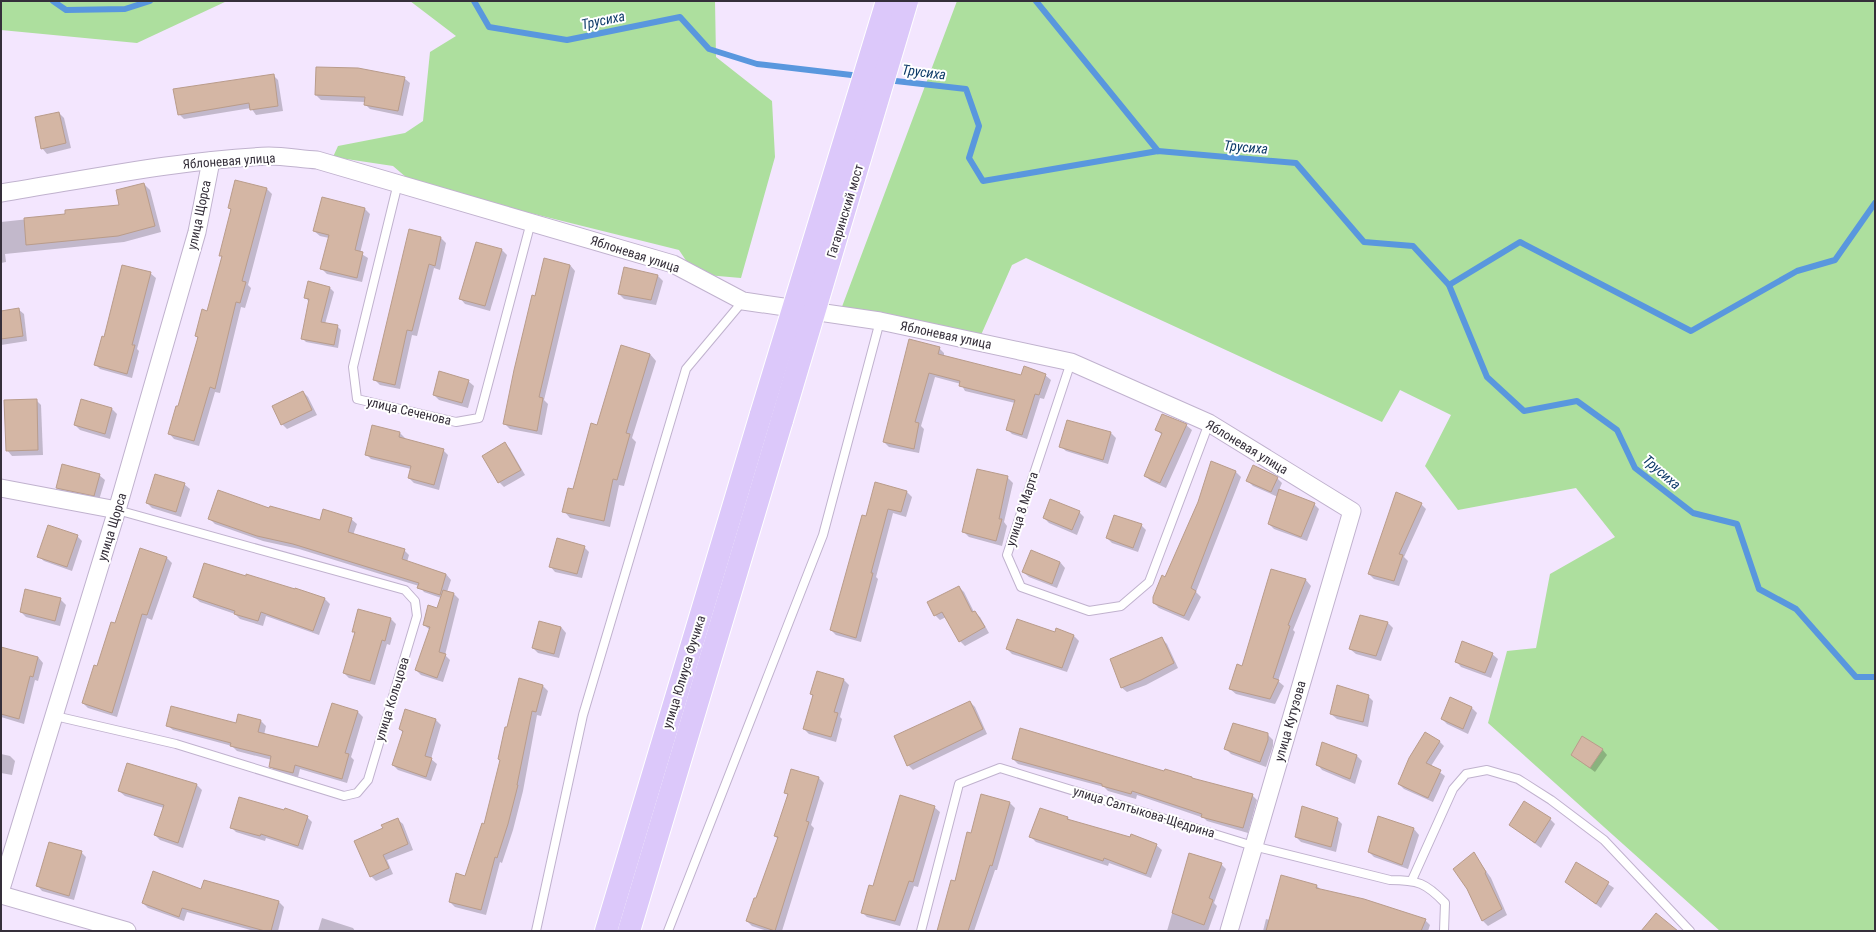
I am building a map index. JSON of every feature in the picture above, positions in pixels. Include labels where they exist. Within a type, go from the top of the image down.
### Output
[{"type":"main road","name":"Гагаринский мост","points":[[761,414],[887,1]]},
{"type":"main road","name":"Гагаринский мост","points":[[782,420],[907,1]]},
{"type":"main road","name":"улица Юлиуса Фучика","points":[[606,931],[761,414]]},
{"type":"main road","name":"улица Юлиуса Фучика","points":[[630,931],[782,420]]},
{"type":"street","name":"Яблоневая улица","points":[[1,193],[154,168],[211,161],[270,156],[317,160],[673,264],[743,302],[880,321],[1071,362],[1209,423],[1352,511]]},
{"type":"street","name":"улица Щорса","points":[[1,888],[118,510],[197,232],[211,161]]},
{"type":"street","points":[[1,488],[118,510]]},
{"type":"street","name":"улица Кутузова","points":[[1229,931],[1352,511]]},
{"type":"street","points":[[1,895],[127,931]]},
{"type":"lane","name":"улица Сеченова","points":[[398,183],[353,366],[357,399],[456,422],[479,418],[531,222]]},
{"type":"lane","points":[[536,931],[583,715],[686,369],[743,302]]},
{"type":"lane","points":[[668,931],[823,535],[880,321]]},
{"type":"lane","name":"улица 8 Марта","points":[[1071,362],[1007,556],[1021,587],[1089,611],[1121,606],[1149,582],[1209,423]]},
{"type":"lane","name":"улица Кольцова","points":[[54,716],[176,744],[344,796],[357,794],[368,780],[417,616],[415,601],[405,590],[118,510]]},
{"type":"lane","name":"улица Салтыкова-Щедрина","points":[[921,931],[959,784],[1000,768],[1253,846],[1390,880],[1412,880],[1432,889],[1445,903],[1444,931]]},
{"type":"lane","points":[[1412,880],[1454,789],[1466,774],[1487,770],[1518,779],[1551,800],[1604,840],[1690,931]]},
{"type":"green space","points":[[1,1],[227,1],[137,43],[1,30]]},
{"type":"green space","points":[[410,1],[715,1],[716,57],[772,101],[775,157],[741,278],[695,274],[679,250],[414,184],[393,166],[333,157],[338,146],[405,133],[423,121],[430,52],[456,36]]},
{"type":"green space","points":[[957,1],[1875,1],[1875,931],[1720,931],[1488,723],[1507,651],[1536,648],[1550,574],[1615,537],[1576,488],[1458,510],[1425,466],[1451,415],[1400,390],[1382,422],[1026,258],[1012,265],[981,335],[840,312]]},
{"type":"building","points":[[316,67],[358,68],[405,77],[398,111],[364,105],[365,97],[315,95]]},
{"type":"building","points":[[274,74],[278,106],[250,110],[249,103],[178,115],[173,89]]},
{"type":"building","points":[[59,112],[66,143],[41,149],[35,117]]},
{"type":"building","points":[[235,180],[267,188],[242,281],[246,282],[240,303],[236,302],[215,389],[210,387],[194,441],[168,434],[176,406],[178,406],[198,337],[195,336],[202,309],[207,311],[222,256],[219,256],[231,209],[228,208]]},
{"type":"building","points":[[144,183],[155,226],[118,236],[26,245],[24,218],[65,214],[65,210],[119,205],[116,190]]},
{"type":"building","points":[[322,197],[365,208],[355,250],[363,252],[357,278],[320,269],[329,235],[313,231]]},
{"type":"building","points":[[409,229],[441,237],[435,266],[429,264],[412,331],[407,330],[395,385],[373,380]]},
{"type":"building","points":[[476,242],[502,249],[485,306],[459,299]]},
{"type":"building","points":[[544,258],[570,265],[539,397],[543,398],[537,431],[503,424],[532,295],[535,296]]},
{"type":"building","points":[[122,265],[151,272],[132,345],[135,345],[127,374],[94,365],[102,336],[104,337]]},
{"type":"building","points":[[624,267],[658,275],[651,300],[618,294]]},
{"type":"building","points":[[308,281],[330,287],[321,322],[338,325],[334,345],[301,339],[309,299],[304,298]]},
{"type":"building","points":[[19,308],[23,336],[1,339],[1,311]]},
{"type":"building","points":[[909,339],[940,347],[938,354],[1021,375],[1024,366],[1046,374],[1039,395],[1035,394],[1022,435],[1006,430],[1015,400],[959,386],[960,381],[929,373],[915,422],[919,423],[914,449],[883,442]]},
{"type":"building","points":[[621,345],[650,354],[626,433],[630,434],[617,480],[613,479],[604,521],[562,512],[568,488],[573,489],[591,423],[597,425]]},
{"type":"building","points":[[439,371],[469,380],[462,403],[433,395]]},
{"type":"building","points":[[303,391],[312,410],[281,425],[272,406]]},
{"type":"building","points":[[37,399],[38,450],[6,451],[4,400]]},
{"type":"building","points":[[81,399],[112,408],[105,434],[74,425]]},
{"type":"building","points":[[1162,414],[1187,424],[1160,483],[1144,476],[1162,433],[1155,430]]},
{"type":"building","points":[[1067,420],[1111,432],[1103,460],[1059,447]]},
{"type":"building","points":[[372,425],[400,432],[399,437],[444,449],[434,485],[408,478],[411,466],[365,455]]},
{"type":"building","points":[[505,442],[521,470],[498,483],[482,456]]},
{"type":"building","points":[[1211,461],[1236,471],[1191,588],[1196,591],[1184,616],[1153,603],[1153,597],[1162,575],[1165,577],[1198,502]]},
{"type":"building","points":[[62,464],[100,474],[94,496],[56,488]]},
{"type":"building","points":[[1253,465],[1278,477],[1271,492],[1246,481]]},
{"type":"building","points":[[977,469],[1008,476],[999,519],[1002,519],[996,541],[962,532]]},
{"type":"building","points":[[155,474],[185,483],[176,512],[146,503]]},
{"type":"building","points":[[875,482],[907,491],[901,512],[888,509],[856,638],[830,630],[862,515],[866,516]]},
{"type":"building","points":[[1279,489],[1315,503],[1301,537],[1268,524]]},
{"type":"building","points":[[218,490],[269,508],[270,506],[320,520],[323,509],[352,518],[348,532],[405,549],[402,559],[446,574],[440,595],[417,588],[419,583],[293,544],[257,536],[208,519]]},
{"type":"building","points":[[1396,492],[1422,503],[1399,554],[1403,555],[1394,581],[1368,574]]},
{"type":"building","points":[[1050,499],[1080,511],[1072,530],[1043,518]]},
{"type":"building","points":[[1114,515],[1142,524],[1133,548],[1106,538]]},
{"type":"building","points":[[48,525],[78,535],[67,567],[37,557]]},
{"type":"building","points":[[557,538],[585,546],[577,574],[549,567]]},
{"type":"building","points":[[140,548],[167,557],[147,615],[142,614],[112,713],[82,703],[94,665],[97,666],[111,622],[115,623]]},
{"type":"building","points":[[1031,550],[1060,562],[1052,584],[1022,572]]},
{"type":"building","points":[[204,563],[246,576],[246,574],[295,588],[325,598],[313,631],[261,612],[258,621],[234,614],[235,611],[193,597]]},
{"type":"building","points":[[1271,569],[1306,579],[1288,625],[1290,626],[1273,678],[1279,680],[1270,699],[1229,689],[1237,664],[1242,666]]},
{"type":"building","points":[[959,586],[972,612],[975,611],[985,627],[959,642],[942,612],[934,616],[927,602]]},
{"type":"building","points":[[25,589],[61,598],[55,621],[20,612]]},
{"type":"building","points":[[443,590],[454,593],[439,652],[446,654],[437,678],[415,670],[430,627],[423,625],[428,605],[437,608]]},
{"type":"building","points":[[358,609],[391,618],[385,641],[382,640],[370,681],[343,673],[355,632],[352,632]]},
{"type":"building","points":[[1360,615],[1388,622],[1376,656],[1349,649]]},
{"type":"building","points":[[1017,619],[1055,632],[1056,628],[1074,635],[1062,668],[1006,649]]},
{"type":"building","points":[[539,621],[561,627],[554,654],[532,648]]},
{"type":"building","points":[[1162,637],[1174,663],[1141,680],[1121,688],[1110,659]]},
{"type":"building","points":[[1462,641],[1493,653],[1485,673],[1455,662]]},
{"type":"building","points":[[1,647],[38,657],[33,677],[30,676],[19,719],[1,714]]},
{"type":"building","points":[[817,671],[844,679],[834,712],[838,713],[831,737],[803,729],[813,695],[810,694]]},
{"type":"building","points":[[519,678],[543,685],[536,712],[532,711],[518,785],[508,824],[497,858],[495,857],[481,910],[449,902],[456,873],[465,876],[482,823],[484,824],[500,760],[498,759],[505,727],[507,727]]},
{"type":"building","points":[[1337,685],[1369,695],[1363,722],[1330,714]]},
{"type":"building","points":[[1450,697],[1472,707],[1463,729],[1441,719]]},
{"type":"building","points":[[970,701],[983,729],[907,766],[894,736]]},
{"type":"building","points":[[332,703],[358,711],[345,753],[349,754],[342,779],[295,765],[293,773],[269,767],[271,756],[230,746],[231,743],[166,726],[171,706],[236,723],[238,714],[261,720],[258,732],[318,747]]},
{"type":"building","points":[[405,709],[436,719],[425,756],[432,758],[426,777],[392,765],[403,731],[399,729]]},
{"type":"building","points":[[1233,723],[1268,733],[1268,740],[1260,762],[1224,749]]},
{"type":"building","points":[[1020,728],[1164,771],[1165,769],[1192,778],[1253,794],[1243,828],[1201,817],[1202,814],[1132,791],[1131,794],[1102,786],[1102,784],[1012,759]]},
{"type":"building","points":[[1425,732],[1440,741],[1426,763],[1441,770],[1428,798],[1398,784],[1409,758]]},
{"type":"building","points":[[1582,736],[1603,749],[1590,768],[1571,755]]},
{"type":"building","points":[[1322,742],[1357,755],[1350,779],[1316,765]]},
{"type":"building","points":[[127,763],[197,784],[178,843],[154,835],[164,805],[118,791]]},
{"type":"building","points":[[791,769],[819,777],[806,821],[809,822],[775,931],[746,921],[778,837],[774,836],[788,794],[784,793]]},
{"type":"building","points":[[981,794],[1010,802],[992,866],[990,865],[968,931],[937,931],[951,880],[955,881],[967,832],[971,833]]},
{"type":"building","points":[[900,795],[935,806],[913,882],[909,881],[895,921],[861,913],[869,885],[873,886]]},
{"type":"building","points":[[239,797],[284,810],[285,808],[308,816],[298,846],[261,834],[260,836],[230,828]]},
{"type":"building","points":[[1524,801],[1551,818],[1535,843],[1509,825]]},
{"type":"building","points":[[1302,806],[1338,818],[1331,847],[1295,837]]},
{"type":"building","points":[[1040,808],[1068,817],[1067,819],[1130,837],[1131,834],[1157,844],[1146,874],[1104,858],[1103,861],[1029,837]]},
{"type":"building","points":[[1378,816],[1414,828],[1402,865],[1368,852]]},
{"type":"building","points":[[398,818],[408,844],[383,855],[389,868],[370,877],[354,841],[383,828],[381,825]]},
{"type":"building","points":[[49,842],[82,851],[69,896],[36,886]]},
{"type":"building","points":[[1474,852],[1486,872],[1485,873],[1502,909],[1482,921],[1467,889],[1453,869]]},
{"type":"building","points":[[1189,853],[1222,863],[1209,898],[1213,900],[1204,925],[1172,913]]},
{"type":"building","points":[[1576,862],[1609,882],[1596,904],[1565,882]]},
{"type":"building","points":[[153,871],[201,889],[204,880],[279,901],[271,931],[265,931],[182,908],[179,917],[142,903]]},
{"type":"building","points":[[1281,875],[1317,885],[1316,888],[1364,899],[1426,919],[1421,931],[1266,931]]},
{"type":"building","points":[[1656,913],[1678,931],[1641,931]]},
{"type":"waterway","name":"Трусиха","points":[[53,1],[66,10],[125,9],[150,1]]},
{"type":"waterway","name":"Трусиха","points":[[474,1],[489,27],[567,40],[680,17],[709,49],[757,64],[860,76]]},
{"type":"waterway","points":[[1036,1],[1158,151]]},
{"type":"waterway","name":"Трусиха","points":[[887,80],[966,89],[979,126],[969,158],[983,181],[1158,151],[1296,163],[1364,242],[1413,246],[1449,285],[1487,377],[1524,411],[1577,401],[1617,430],[1635,468],[1693,513],[1737,524],[1759,589],[1796,609],[1856,677],[1875,677]]},
{"type":"waterway","points":[[1449,285],[1520,242],[1691,331],[1797,271],[1835,260],[1875,203]]}]
